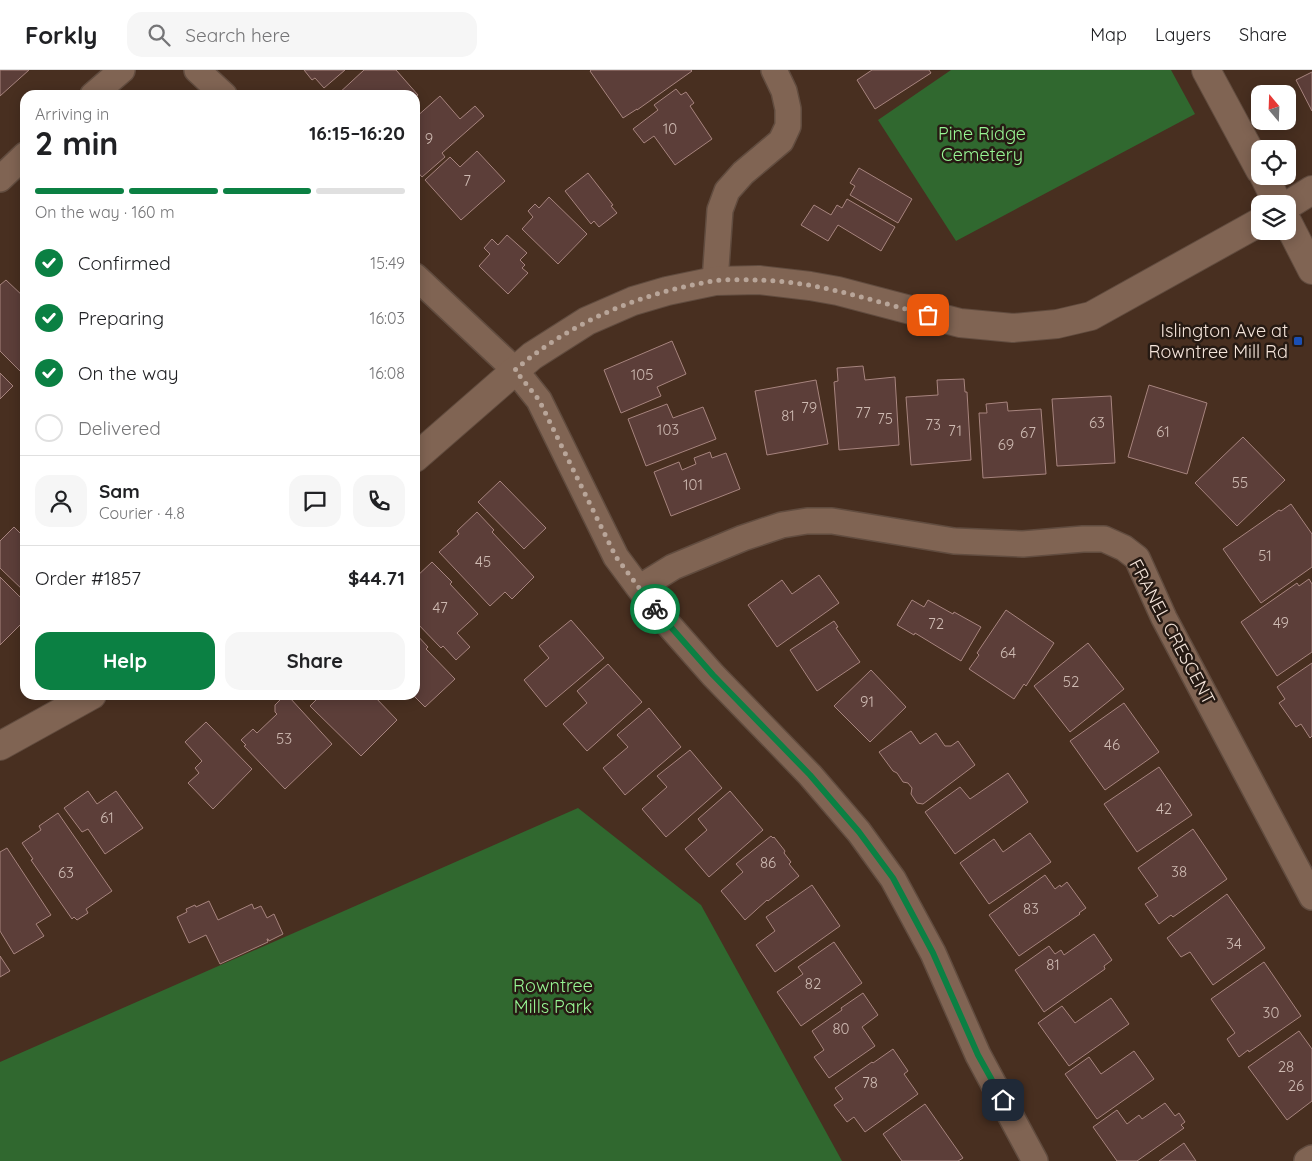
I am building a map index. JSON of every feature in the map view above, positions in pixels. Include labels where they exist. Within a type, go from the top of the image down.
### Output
[{"type":"street","points":[[99,90],[122,70]]},
{"type":"street","points":[[198,70],[219,90]]},
{"type":"street","points":[[714,281],[720,210],[727,191],[743,173],[781,141],[788,126],[788,109],[784,91],[774,70]]},
{"type":"street","points":[[1206,70],[1251,153]]},
{"type":"street","points":[[0,179],[20,160]]},
{"type":"street","points":[[1296,200],[1312,190]]},
{"type":"street","points":[[420,454],[532,356],[587,321],[633,301],[714,281],[759,280],[810,286],[960,323],[1012,328],[1057,324],[1091,316],[1251,227]]},
{"type":"street","points":[[1296,239],[1312,270]]},
{"type":"street","points":[[420,281],[515,370],[539,400],[616,557],[660,615],[713,675],[810,775],[859,832],[893,878],[933,953],[978,1055],[1036,1161]]},
{"type":"street","name":"FRANEL CRESCENT","points":[[639,588],[674,567],[743,538],[782,524],[807,521],[832,521],[954,541],[1023,544],[1104,539],[1124,548],[1136,558],[1164,618],[1312,897]]},
{"type":"street","points":[[0,746],[83,700]]},
{"type":"street","points":[[1307,1161],[1312,1158]]},
{"type":"green space","name":"Pine Ridge Cemetery","points":[[951,70],[1171,70],[1195,114],[956,241],[878,120]]},
{"type":"green space","name":"Rowntree Mills Park","points":[[578,808],[701,905],[842,1161],[0,1161],[0,1062]]},
{"type":"building","points":[[0,70],[29,70],[0,96]]},
{"type":"building","points":[[304,70],[345,70],[324,88],[315,78],[312,80]]},
{"type":"building","points":[[364,70],[396,70],[414,90],[342,90]]},
{"type":"building","points":[[591,70],[691,70],[692,71],[623,118]]},
{"type":"building","points":[[872,70],[929,70],[931,73],[875,109],[857,80]]},
{"type":"building","points":[[1312,72],[1312,111],[1296,80]]},
{"type":"building","points":[[676,89],[681,95],[686,92],[694,103],[690,106],[712,139],[675,165],[654,136],[644,143],[633,129],[658,110],[654,105]]},
{"type":"building","points":[[440,96],[460,119],[475,106],[484,116],[442,153],[445,157],[422,177],[420,175],[420,114]]},
{"type":"building","points":[[477,151],[505,181],[461,220],[425,180],[450,157],[460,167]]},
{"type":"building","points":[[859,168],[912,199],[898,223],[850,195],[855,186],[850,183]]},
{"type":"building","points":[[588,173],[617,213],[599,227],[594,221],[591,224],[565,191]]},
{"type":"building","points":[[549,197],[587,234],[558,264],[522,229],[533,217],[528,211],[535,204],[539,208]]},
{"type":"building","points":[[847,199],[895,227],[881,251],[838,225],[828,241],[801,225],[814,205],[831,215],[837,205],[842,208]]},
{"type":"building","points":[[507,235],[527,253],[520,260],[525,265],[522,268],[528,273],[508,294],[479,266],[490,254],[484,248],[492,239],[498,245]]},
{"type":"building","points":[[6,280],[20,293],[20,371],[0,351],[0,285]]},
{"type":"building","points":[[672,341],[686,374],[657,387],[661,396],[621,413],[604,370]]},
{"type":"building","points":[[863,366],[865,380],[895,377],[899,445],[839,450],[834,382],[838,381],[837,368]]},
{"type":"building","points":[[0,373],[13,386],[0,399]]},
{"type":"building","points":[[964,379],[965,392],[967,392],[971,460],[911,465],[906,397],[938,395],[937,380]]},
{"type":"building","points":[[816,380],[828,444],[767,455],[755,391]]},
{"type":"building","points":[[1149,385],[1207,403],[1187,474],[1128,457]]},
{"type":"building","points":[[1111,396],[1115,463],[1057,466],[1052,399]]},
{"type":"building","points":[[1007,402],[1008,411],[1041,409],[1046,474],[983,478],[979,413],[987,413],[986,404]]},
{"type":"building","points":[[667,404],[673,418],[703,407],[716,439],[646,466],[628,419]]},
{"type":"building","points":[[1243,437],[1285,480],[1237,526],[1195,483]]},
{"type":"building","points":[[710,452],[712,458],[726,453],[740,489],[671,516],[654,472],[679,462],[682,470],[696,464],[694,458]]},
{"type":"building","points":[[500,481],[546,528],[524,549],[478,502]]},
{"type":"building","points":[[1291,504],[1312,534],[1312,567],[1261,603],[1223,549],[1279,510],[1281,511]]},
{"type":"building","points":[[477,512],[494,530],[492,532],[534,577],[512,599],[505,592],[490,606],[439,552],[459,534],[457,531]]},
{"type":"building","points":[[14,527],[20,533],[20,587],[0,568],[0,541]]},
{"type":"building","points":[[432,562],[452,582],[450,584],[478,614],[457,633],[470,647],[456,660],[443,646],[441,648],[420,626],[420,573]]},
{"type":"building","points":[[819,575],[839,603],[777,647],[748,605],[782,580],[792,594]]},
{"type":"building","points":[[0,577],[20,597],[20,625],[0,645]]},
{"type":"building","points":[[1309,579],[1312,584],[1312,652],[1277,676],[1241,622],[1297,583],[1299,586]]},
{"type":"building","points":[[912,600],[924,607],[928,600],[981,627],[961,661],[915,633],[914,635],[897,625]]},
{"type":"building","points":[[1006,610],[1054,643],[1026,686],[1024,684],[1014,699],[969,669],[979,655],[977,653]]},
{"type":"building","points":[[571,620],[604,658],[546,707],[524,680],[549,658],[539,646]]},
{"type":"building","points":[[834,621],[838,627],[836,628],[860,662],[817,691],[790,650]]},
{"type":"building","points":[[420,638],[428,647],[426,649],[455,679],[425,707],[418,700],[420,700]]},
{"type":"building","points":[[1088,643],[1124,689],[1070,732],[1034,686]]},
{"type":"building","points":[[1312,663],[1312,736],[1310,738],[1301,724],[1296,727],[1279,703],[1285,699],[1277,687]]},
{"type":"building","points":[[608,664],[642,702],[587,751],[563,724],[587,703],[577,691]]},
{"type":"building","points":[[871,670],[906,707],[870,742],[834,706]]},
{"type":"building","points":[[280,700],[292,700],[332,744],[285,789],[244,746],[246,745],[241,740],[253,729],[257,733],[277,714],[275,712],[275,705]]},
{"type":"building","points":[[316,700],[378,700],[397,720],[361,756],[310,706]]},
{"type":"building","points":[[1124,703],[1159,752],[1105,790],[1070,741]]},
{"type":"building","points":[[649,708],[681,747],[625,795],[603,768],[628,747],[617,735]]},
{"type":"building","points":[[206,722],[252,769],[213,809],[188,783],[199,773],[195,768],[202,761],[185,742]]},
{"type":"building","points":[[911,731],[920,744],[936,733],[945,746],[951,746],[958,741],[975,765],[923,804],[917,803],[911,794],[912,788],[908,783],[903,782],[879,752]]},
{"type":"building","points":[[690,750],[722,788],[666,837],[642,809],[667,787],[657,776]]},
{"type":"building","points":[[1159,767],[1192,815],[1137,852],[1104,804]]},
{"type":"building","points":[[1008,773],[1028,802],[955,854],[925,812],[960,787],[970,799]]},
{"type":"building","points":[[88,791],[97,804],[116,791],[143,828],[105,854],[88,829],[82,832],[64,808]]},
{"type":"building","points":[[730,791],[763,830],[709,877],[685,849],[707,830],[698,819]]},
{"type":"building","points":[[58,813],[112,891],[86,909],[88,913],[77,920],[74,917],[72,919],[31,860],[33,859],[22,843],[41,830],[39,826]]},
{"type":"building","points":[[1193,829],[1227,879],[1173,917],[1171,915],[1159,924],[1145,904],[1158,896],[1138,868]]},
{"type":"building","points":[[1030,833],[1051,862],[989,904],[960,863],[994,839],[1003,852]]},
{"type":"building","points":[[771,836],[774,837],[785,851],[784,853],[791,862],[789,864],[799,876],[767,900],[745,920],[721,891],[743,872],[736,864]]},
{"type":"building","points":[[7,848],[51,915],[36,924],[44,936],[14,954],[0,931],[0,852]]},
{"type":"building","points":[[1045,875],[1055,889],[1067,882],[1086,908],[1019,956],[989,915]]},
{"type":"building","points":[[812,885],[840,926],[775,972],[756,945],[775,931],[766,917]]},
{"type":"building","points":[[1227,894],[1265,948],[1213,985],[1190,952],[1181,957],[1167,938]]},
{"type":"building","points":[[209,901],[218,920],[252,904],[254,909],[261,906],[267,918],[274,914],[283,934],[269,941],[267,939],[268,942],[220,964],[206,935],[189,943],[177,917],[187,912],[186,909]]},
{"type":"building","points":[[1094,934],[1112,960],[1104,966],[1105,969],[1044,1012],[1015,970],[1049,946],[1055,954],[1061,950],[1064,955]]},
{"type":"building","points":[[834,942],[862,983],[801,1026],[777,992],[803,974],[798,967]]},
{"type":"building","points":[[0,956],[10,971],[0,977]]},
{"type":"building","points":[[1264,962],[1301,1016],[1239,1057],[1227,1039],[1235,1033],[1211,999]]},
{"type":"building","points":[[863,993],[878,1015],[862,1027],[875,1046],[829,1078],[814,1057],[824,1050],[812,1031]]},
{"type":"building","points":[[1111,998],[1129,1024],[1069,1066],[1038,1023],[1062,1006],[1075,1023]]},
{"type":"building","points":[[1299,1031],[1312,1049],[1312,1101],[1287,1120],[1248,1067]]},
{"type":"building","points":[[893,1049],[908,1071],[904,1074],[918,1094],[865,1132],[854,1117],[847,1122],[834,1105],[843,1099],[835,1088]]},
{"type":"building","points":[[1134,1051],[1154,1079],[1097,1119],[1065,1074],[1089,1057],[1101,1074]]},
{"type":"building","points":[[1165,1103],[1175,1116],[1179,1113],[1185,1122],[1181,1125],[1184,1128],[1137,1161],[1117,1161],[1093,1127],[1117,1110],[1127,1124],[1139,1115],[1142,1119]]},
{"type":"building","points":[[925,1104],[963,1158],[958,1161],[902,1161],[883,1134]]},
{"type":"building","points":[[1184,1143],[1196,1161],[1159,1161]]},
{"type":"way so far","points":[[655,609],[616,557],[539,400],[515,370],[532,356],[587,321],[633,301],[714,281],[759,280],[810,286],[928,315]]},
{"type":"place","name":"Islington Ave at Rowntree Mill Rd","points":[[1298,341]]},
{"type":"route","points":[[655,609],[713,675],[810,775],[859,832],[893,878],[933,953],[978,1055],[1003,1100]]}]
